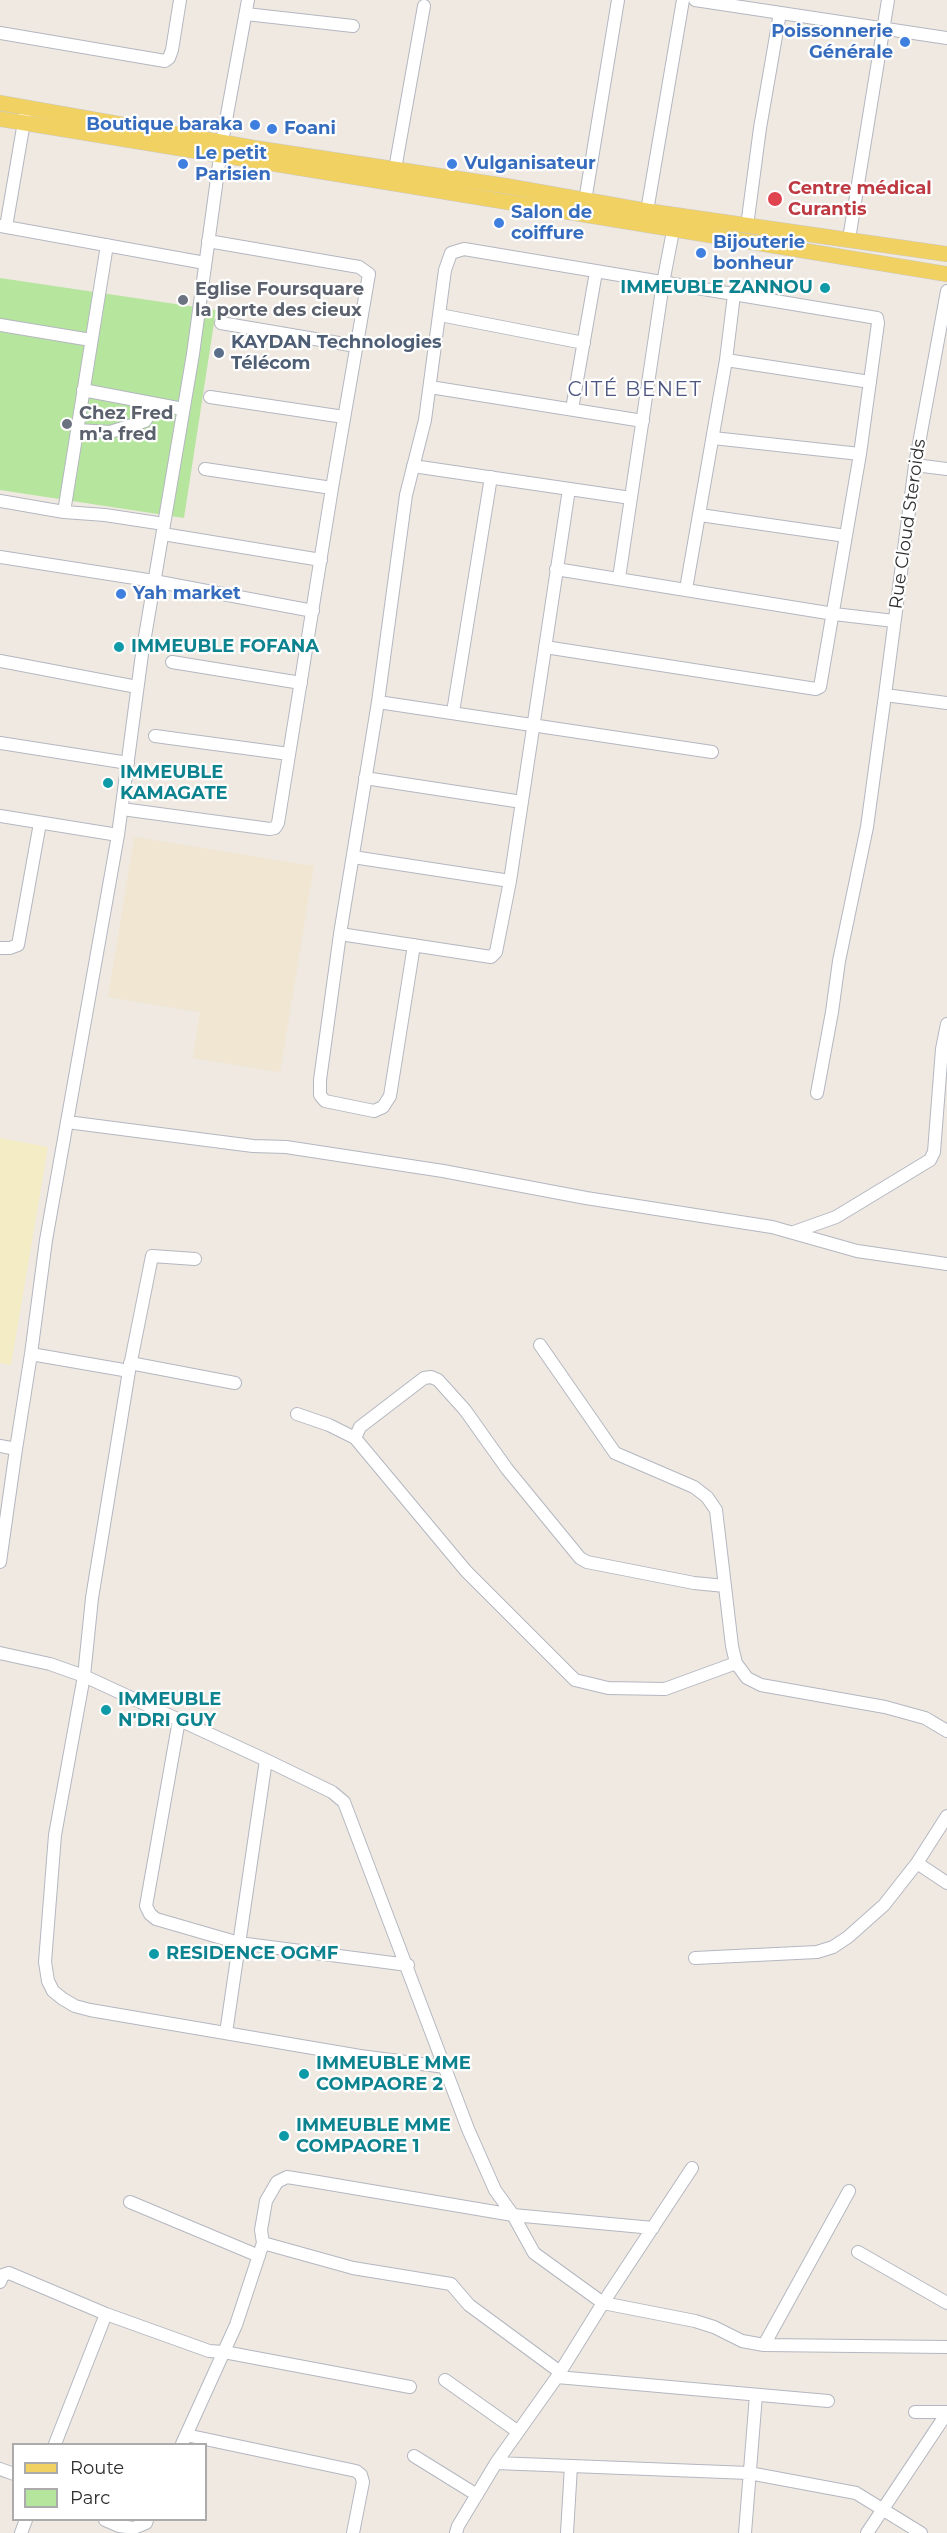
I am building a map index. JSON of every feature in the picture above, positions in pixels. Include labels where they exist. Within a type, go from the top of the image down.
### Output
[{"type":"main road","points":[[0,103],[25,115],[674,231],[947,274]]},
{"type":"main road","points":[[0,119],[25,115]]},
{"type":"main road","points":[[221,149],[395,169],[647,211],[947,254]]},
{"type":"street","points":[[0,33],[165,61],[172,50],[180,0]]},
{"type":"street","points":[[0,1562],[3,1513],[31,1354],[46,1240],[118,835],[137,687],[183,409],[221,149],[248,0]]},
{"type":"street","points":[[585,201],[618,0]]},
{"type":"street","points":[[647,211],[683,0]]},
{"type":"street","points":[[695,0],[947,38]]},
{"type":"street","points":[[849,239],[888,0]]},
{"type":"street","points":[[395,169],[424,6]]},
{"type":"street","points":[[747,226],[760,128],[780,13]]},
{"type":"street","points":[[246,14],[353,26]]},
{"type":"street","points":[[25,115],[3,226],[205,263]]},
{"type":"street","points":[[619,578],[663,283],[674,231]]},
{"type":"street","points":[[122,809],[270,829],[275,828],[278,823],[369,274],[359,267],[208,241]]},
{"type":"street","points":[[64,512],[107,245]]},
{"type":"street","points":[[414,945],[390,1096],[383,1107],[374,1111],[325,1101],[320,1095],[340,934],[378,702],[406,495],[430,387],[444,270],[451,253],[457,250],[877,318],[879,323],[860,454],[834,614],[822,683],[816,689],[545,647]]},
{"type":"street","points":[[572,409],[596,272]]},
{"type":"street","name":"Rue Cloud Steroids","points":[[817,1093],[839,961],[867,826],[915,465],[941,348],[947,291]]},
{"type":"street","points":[[686,589],[726,360],[734,295]]},
{"type":"street","points":[[440,315],[584,343]]},
{"type":"street","points":[[221,323],[356,346]]},
{"type":"street","points":[[0,325],[91,340]]},
{"type":"street","points":[[726,360],[870,382]]},
{"type":"street","points":[[430,387],[643,421]]},
{"type":"street","points":[[83,390],[183,409]]},
{"type":"street","points":[[210,397],[344,417]]},
{"type":"street","points":[[77,430],[110,432],[145,421],[156,404]]},
{"type":"street","points":[[713,438],[860,454]]},
{"type":"street","points":[[915,465],[947,469]]},
{"type":"street","points":[[413,466],[631,498]]},
{"type":"street","points":[[205,469],[332,488]]},
{"type":"street","points":[[453,712],[491,477]]},
{"type":"street","points":[[340,934],[491,957],[499,946],[568,489]]},
{"type":"street","points":[[0,501],[64,512],[105,514],[164,529],[321,560]]},
{"type":"street","points":[[700,515],[846,536]]},
{"type":"street","points":[[0,557],[154,581],[313,611]]},
{"type":"street","points":[[556,569],[834,614],[894,621]]},
{"type":"street","points":[[0,661],[137,687]]},
{"type":"street","points":[[172,662],[301,683]]},
{"type":"street","points":[[885,695],[947,703]]},
{"type":"street","points":[[378,702],[712,752]]},
{"type":"street","points":[[155,736],[290,754]]},
{"type":"street","points":[[0,743],[128,763]]},
{"type":"street","points":[[365,778],[522,802]]},
{"type":"street","points":[[0,816],[118,835]]},
{"type":"street","points":[[0,948],[18,945],[40,823]]},
{"type":"street","points":[[353,856],[510,881]]},
{"type":"street","points":[[794,1232],[836,1217],[930,1160],[934,1152],[942,1049],[947,1024]]},
{"type":"street","points":[[67,1122],[252,1146],[286,1148],[443,1171],[586,1198],[794,1232],[857,1251],[947,1264]]},
{"type":"street","points":[[195,1259],[152,1256],[129,1367],[100,1543],[84,1676],[55,1835],[45,1962],[48,1981],[53,1991],[75,2006],[155,2023],[360,2056],[445,2067]]},
{"type":"street","points":[[540,1345],[615,1453],[677,1479],[707,1497],[716,1510],[736,1663],[747,1678],[761,1685],[885,1707],[925,1718],[947,1731]]},
{"type":"street","points":[[31,1354],[235,1383]]},
{"type":"street","points":[[355,1438],[360,1427],[424,1378],[431,1377],[438,1380],[465,1410],[507,1469],[580,1557],[587,1562],[694,1583],[725,1586]]},
{"type":"street","points":[[297,1414],[329,1425],[355,1438],[466,1571],[575,1680],[608,1688],[665,1689],[736,1663]]},
{"type":"street","points":[[0,1446],[16,1449]]},
{"type":"street","points":[[0,1653],[50,1664],[84,1676],[266,1760],[332,1792],[344,1802],[445,2067],[495,2190],[513,2215],[534,2253],[603,2303],[695,2321],[714,2327],[742,2341],[764,2345],[947,2347]]},
{"type":"street","points":[[179,1720],[146,1906],[156,1918],[239,1943],[408,1965]]},
{"type":"street","points":[[226,2033],[266,1760]]},
{"type":"street","points":[[696,1958],[817,1952],[833,1947],[848,1937],[884,1905],[917,1863],[947,1816]]},
{"type":"street","points":[[917,1863],[947,1883]]},
{"type":"street","points":[[456,2533],[496,2463],[558,2375],[692,2168]]},
{"type":"street","points":[[201,2443],[184,2440],[236,2325],[261,2250],[261,2230],[266,2201],[277,2182],[287,2177],[513,2215],[652,2228]]},
{"type":"street","points":[[764,2345],[849,2191]]},
{"type":"street","points":[[130,2202],[261,2250],[451,2284],[469,2305],[558,2375],[828,2401]]},
{"type":"street","points":[[858,2252],[947,2303]]},
{"type":"street","points":[[0,2282],[3,2275],[9,2272],[106,2314],[186,2345],[209,2351],[410,2387]]},
{"type":"street","points":[[56,2443],[106,2314]]},
{"type":"street","points":[[445,2380],[517,2431]]},
{"type":"street","points":[[745,2533],[756,2395]]},
{"type":"street","points":[[915,2412],[947,2412]]},
{"type":"street","points":[[867,2533],[947,2412]]},
{"type":"street","points":[[207,2444],[356,2471],[361,2475],[363,2482],[353,2533]]},
{"type":"street","points":[[414,2456],[477,2495]]},
{"type":"street","points":[[496,2463],[749,2473],[856,2493],[884,2508],[921,2533]]},
{"type":"street","points":[[567,2533],[571,2466]]},
{"type":"street","points":[[107,2521],[119,2526],[134,2528],[145,2521]]},
{"type":"shaded area","points":[[134,837],[314,866],[280,1072],[193,1058],[200,1012],[108,997]]},
{"type":"green space","points":[[0,278],[216,310],[184,518],[0,490]]},
{"type":"sand","points":[[0,1138],[48,1147],[11,1365],[0,1363]]},
{"type":"place","name":"Poissonnerie Générale","points":[[905,42]]},
{"type":"place","name":"Boutique baraka","points":[[255,125]]},
{"type":"place","name":"Foani","points":[[272,129]]},
{"type":"place","name":"Le petit Parisien","points":[[183,164]]},
{"type":"place","name":"Vulganisateur","points":[[452,164]]},
{"type":"place","name":"Centre médical Curantis","points":[[775,199]]},
{"type":"place","name":"Salon de coiffure","points":[[499,223]]},
{"type":"place","name":"Bijouterie bonheur","points":[[701,253]]},
{"type":"place","name":"IMMEUBLE ZANNOU","points":[[825,288]]},
{"type":"place","name":"Eglise Foursquare la porte des cieux","points":[[183,300]]},
{"type":"place","name":"KAYDAN Technologies Télécom","points":[[219,353]]},
{"type":"place","name":"Chez Fred m'a fred","points":[[67,424]]},
{"type":"place","name":"Yah market","points":[[121,594]]},
{"type":"place","name":"IMMEUBLE FOFANA","points":[[119,647]]},
{"type":"place","name":"IMMEUBLE KAMAGATE","points":[[108,783]]},
{"type":"place","name":"IMMEUBLE N'DRI GUY","points":[[106,1710]]},
{"type":"place","name":"RESIDENCE OGMF","points":[[154,1954]]},
{"type":"place","name":"IMMEUBLE MME COMPAORE 2","points":[[304,2074]]},
{"type":"place","name":"IMMEUBLE MME COMPAORE 1","points":[[284,2136]]},
{"type":"district","name":"CITÉ BENET","points":[[635,390]]}]
